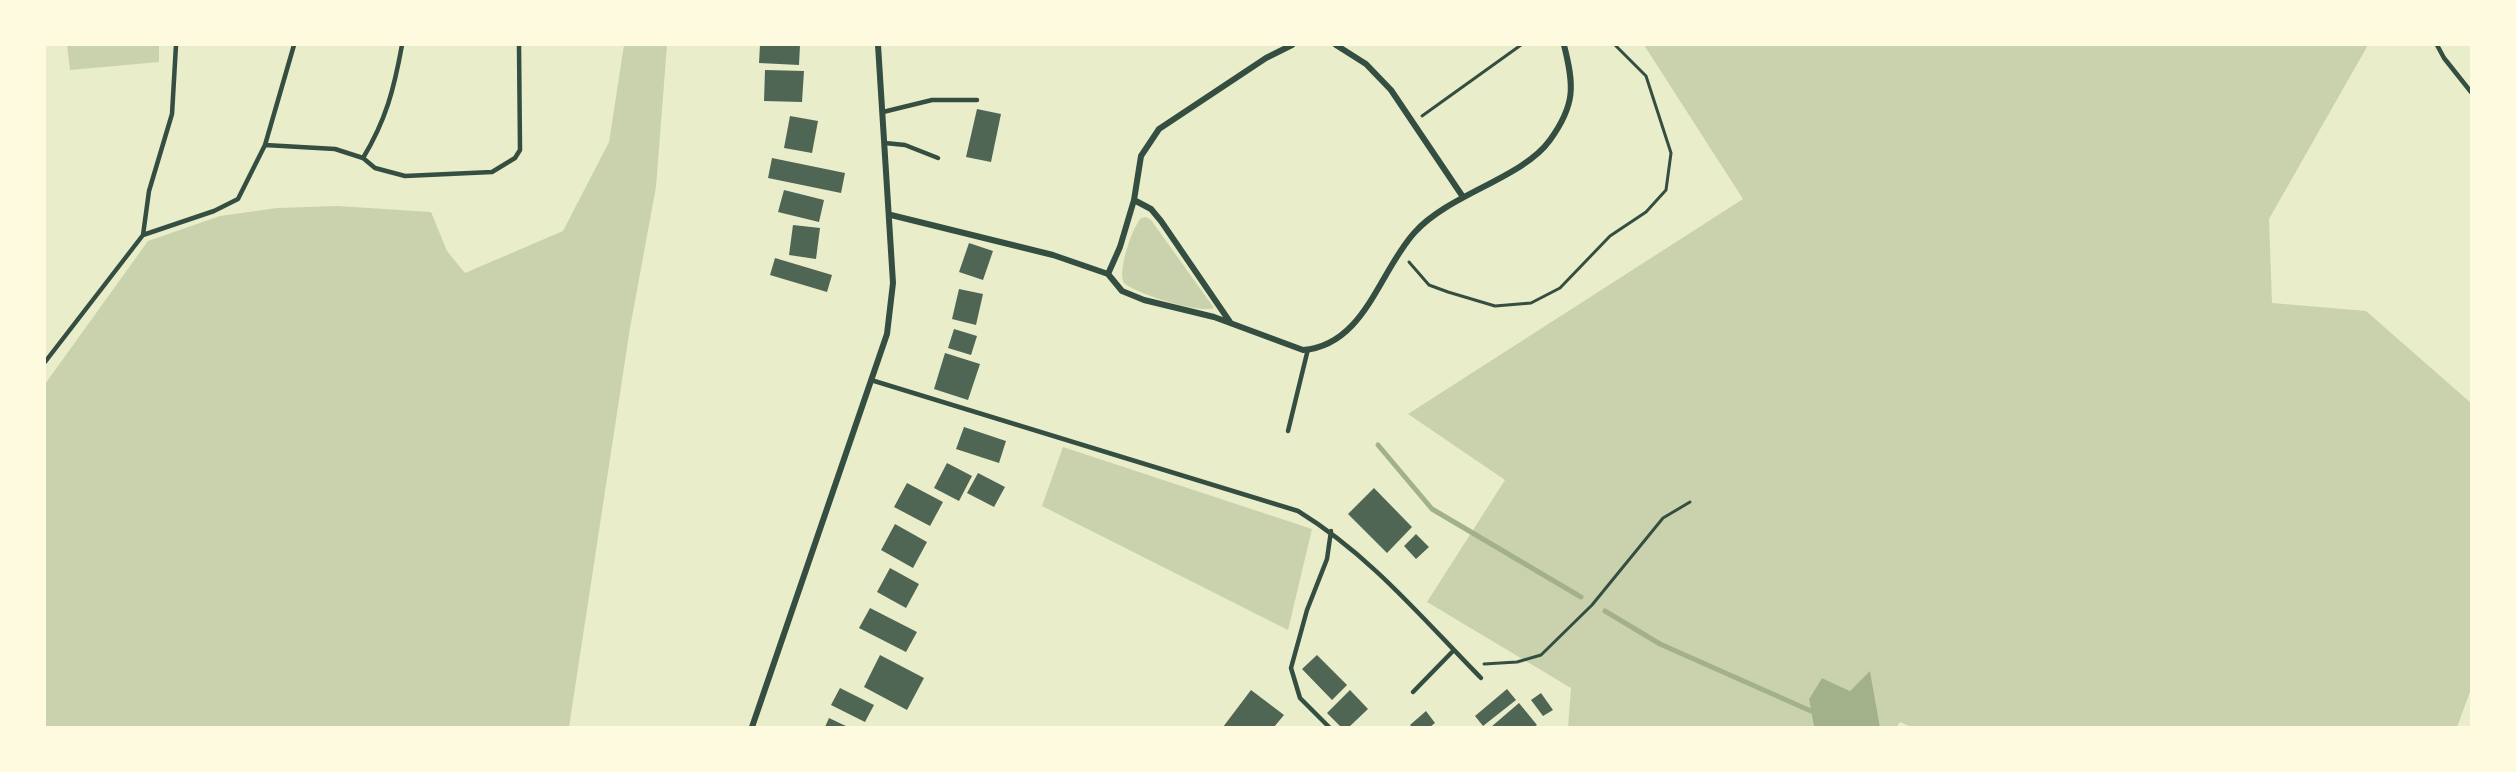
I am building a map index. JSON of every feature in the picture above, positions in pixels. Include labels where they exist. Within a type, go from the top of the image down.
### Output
[{"type":"street","points":[[752,727],[886,334],[893,283],[891,215],[878,45]]},
{"type":"street","points":[[1108,274],[1120,247],[1134,200],[1141,156],[1159,129],[1266,58],[1292,45]]},
{"type":"street","points":[[1336,45],[1366,64],[1391,90],[1411,123],[1463,197]]},
{"type":"street","points":[[891,215],[1053,255],[1108,274],[1122,291],[1144,300],[1230,322],[1303,350],[1317,349],[1344,333],[1371,301],[1397,254],[1426,221],[1530,159],[1550,141],[1569,102],[1573,85],[1564,45]]},
{"type":"street","points":[[1134,200],[1151,208],[1230,322]]},
{"type":"lane","points":[[45,362],[142,235],[149,191],[172,114],[176,45]]},
{"type":"lane","points":[[142,235],[214,211],[238,199],[265,145],[294,45]]},
{"type":"lane","points":[[363,158],[381,128],[393,93],[402,45]]},
{"type":"lane","points":[[265,145],[334,150],[363,158],[375,168],[405,176],[492,172],[515,158],[520,150],[519,45]]},
{"type":"lane","points":[[2437,45],[2444,58],[2471,92]]},
{"type":"lane","points":[[883,112],[932,100],[977,100]]},
{"type":"lane","points":[[885,143],[905,145],[938,158]]},
{"type":"lane","points":[[1288,431],[1308,349]]},
{"type":"lane","points":[[871,380],[1298,511],[1331,531],[1369,562],[1481,678]]},
{"type":"lane","points":[[1329,727],[1300,698],[1291,668],[1307,610],[1327,559],[1331,531]]},
{"type":"lane","points":[[1413,692],[1454,650]]},
{"type":"path","points":[[1411,123],[1521,45]]},
{"type":"path","points":[[1397,254],[1411,263],[1428,285],[1495,306],[1531,303],[1560,288],[1610,236],[1646,212],[1666,190],[1671,153],[1646,76],[1615,45]]},
{"type":"path","points":[[1468,664],[1517,663],[1541,655],[1592,605],[1663,518],[1690,502]]},
{"type":"shaded area","points":[[67,45],[159,45],[159,62],[70,70]]},
{"type":"shaded area","points":[[624,45],[667,45],[656,187],[630,328],[569,727],[45,727],[45,384],[148,241],[220,216],[277,208],[337,206],[431,212],[447,251],[465,273],[563,231],[609,142]]},
{"type":"shaded area","points":[[1644,45],[2368,45],[2269,219],[2272,303],[2366,311],[2471,403],[2471,689],[2457,727],[1911,727],[1900,722],[1897,727],[1880,727],[1870,672],[1850,691],[1822,678],[1809,699],[1814,727],[1568,727],[1571,688],[1427,602],[1505,480],[1408,414],[1743,199]]},
{"type":"shaded area","points":[[1146,217],[1151,220],[1214,308],[1182,306],[1141,292],[1124,283],[1122,270],[1130,240],[1137,223],[1141,218]]},
{"type":"shaded area","points":[[1063,447],[1312,529],[1288,630],[1042,506]]},
{"type":"shaded area","points":[[1870,671],[1880,727],[1814,727],[1809,699],[1822,678],[1850,691]]},
{"type":"building","points":[[760,45],[800,45],[799,65],[759,63]]},
{"type":"building","points":[[765,70],[804,71],[802,102],[764,101]]},
{"type":"building","points":[[977,109],[1001,114],[991,162],[966,157]]},
{"type":"building","points":[[790,116],[818,121],[812,153],[784,148]]},
{"type":"building","points":[[772,158],[845,173],[841,193],[768,178]]},
{"type":"building","points":[[784,190],[824,200],[819,222],[778,212]]},
{"type":"building","points":[[793,225],[820,228],[816,259],[789,255]]},
{"type":"building","points":[[969,243],[993,251],[983,280],[959,272]]},
{"type":"building","points":[[775,258],[832,275],[827,292],[770,275]]},
{"type":"building","points":[[959,289],[983,294],[976,325],[952,319]]},
{"type":"building","points":[[954,329],[977,336],[971,355],[948,348]]},
{"type":"building","points":[[945,353],[980,364],[968,400],[934,389]]},
{"type":"building","points":[[964,427],[1006,441],[999,463],[956,449]]},
{"type":"building","points":[[947,463],[972,476],[959,501],[934,488]]},
{"type":"building","points":[[978,473],[1005,487],[994,507],[967,493]]},
{"type":"building","points":[[907,483],[943,502],[930,526],[894,507]]},
{"type":"building","points":[[1374,488],[1412,527],[1387,553],[1348,514]]},
{"type":"building","points":[[895,524],[927,542],[913,568],[881,550]]},
{"type":"building","points":[[1416,534],[1429,547],[1416,559],[1404,546]]},
{"type":"building","points":[[890,568],[919,584],[906,608],[877,592]]},
{"type":"building","points":[[870,608],[917,632],[906,652],[859,628]]},
{"type":"building","points":[[880,655],[924,678],[907,710],[864,687]]},
{"type":"building","points":[[1317,655],[1347,685],[1332,700],[1302,669]]},
{"type":"building","points":[[840,688],[874,705],[865,722],[831,705]]},
{"type":"building","points":[[1507,689],[1516,700],[1483,726],[1475,716]]},
{"type":"building","points":[[1251,690],[1284,715],[1274,727],[1223,727]]},
{"type":"building","points":[[1350,690],[1368,709],[1349,727],[1341,727],[1327,713]]},
{"type":"building","points":[[1541,693],[1553,710],[1543,716],[1531,700]]},
{"type":"building","points":[[1519,703],[1537,725],[1534,727],[1491,727]]},
{"type":"building","points":[[1426,711],[1435,723],[1430,727],[1410,725]]},
{"type":"building","points":[[829,718],[848,727],[825,727]]},
{"type":"waterway","points":[[1378,445],[1432,509],[1581,597]]},
{"type":"waterway","points":[[1605,611],[1660,644],[1811,711]]}]
